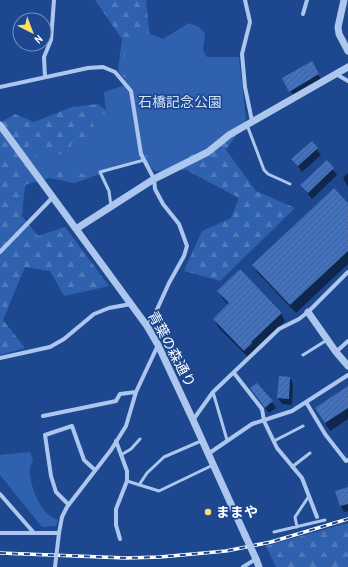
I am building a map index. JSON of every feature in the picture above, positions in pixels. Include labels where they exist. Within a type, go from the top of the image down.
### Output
[{"type":"street","points":[[45,77],[44,57],[51,40],[54,0]]},
{"type":"street","points":[[245,0],[250,22],[242,54],[250,123]]},
{"type":"street","points":[[303,14],[307,0]]},
{"type":"street","points":[[344,0],[338,27],[339,34],[348,50]]},
{"type":"street","points":[[0,88],[88,68],[103,67],[115,72],[131,91],[144,160],[154,179],[155,189],[163,204],[179,224],[187,246],[184,256],[169,283],[154,316],[147,326]]},
{"type":"street","points":[[76,229],[154,179],[208,152],[229,135],[348,67]]},
{"type":"street","points":[[336,74],[348,81]]},
{"type":"street","name":"青葉の森通り","points":[[0,125],[147,326],[158,345],[194,420],[259,567]]},
{"type":"street","points":[[0,252],[53,197]]},
{"type":"street","points":[[194,420],[213,392],[279,329],[299,319],[308,312],[348,272]]},
{"type":"street","points":[[0,358],[50,348],[94,314],[110,308],[131,304]]},
{"type":"street","points":[[308,312],[336,352],[348,366]]},
{"type":"street","points":[[336,352],[348,341]]},
{"type":"street","points":[[55,567],[62,518],[68,504],[95,470],[126,426],[136,392],[158,345]]},
{"type":"street","points":[[234,373],[262,409],[264,421],[277,448],[302,478],[317,517]]},
{"type":"street","points":[[208,454],[252,424],[292,411],[348,375]]},
{"type":"street","points":[[43,416],[116,401],[120,394],[136,392]]},
{"type":"street","points":[[306,402],[325,434],[346,461],[348,460]]},
{"type":"street","points":[[68,504],[56,492],[51,476],[45,435],[72,426],[84,460],[95,470]]},
{"type":"street","points":[[116,441],[127,471],[127,481],[116,509],[116,525],[120,539]]},
{"type":"street","points":[[0,494],[34,533]]},
{"type":"street","points":[[0,533],[59,533]]},
{"type":"street","points":[[243,567],[256,559]]},
{"type":"lane","points":[[250,123],[264,170],[268,174],[290,184]]},
{"type":"lane","points":[[111,206],[109,191],[100,172],[144,160]]},
{"type":"lane","points":[[303,355],[327,339]]},
{"type":"lane","points":[[213,392],[227,440]]},
{"type":"lane","points":[[274,441],[303,426]]},
{"type":"lane","points":[[122,455],[132,450],[140,439]]},
{"type":"lane","points":[[139,485],[148,473],[164,457],[202,441]]},
{"type":"lane","points":[[292,467],[310,453]]},
{"type":"lane","points":[[127,481],[159,491],[213,465]]},
{"type":"lane","points":[[298,527],[296,518],[309,496]]},
{"type":"lane","points":[[274,532],[325,520]]},
{"type":"green space","points":[[95,0],[146,0],[151,48],[199,56],[234,66],[245,122],[226,150],[256,191],[295,208],[220,281],[184,271],[202,231],[231,218],[239,198],[186,170],[155,171],[142,158],[75,183],[49,178],[25,185],[22,216],[38,236],[65,227],[109,286],[64,296],[50,271],[25,267],[3,320],[25,348],[0,355],[0,123],[15,114],[34,122],[72,107],[98,104],[130,130],[134,92],[118,71],[122,39]]},
{"type":"green space","name":"石橋記念公園","points":[[189,23],[199,27],[205,33],[203,50],[207,57],[239,57],[246,120],[232,127],[206,148],[157,171],[147,155],[99,175],[48,171],[28,145],[42,143],[50,153],[69,155],[72,142],[95,138],[92,118],[106,113],[104,92],[131,83],[120,69],[126,51],[137,32],[148,33],[163,39]]},
{"type":"green space","points":[[30,452],[33,459],[30,470],[31,480],[35,494],[42,508],[58,520],[56,526],[42,527],[0,475],[0,455]]},
{"type":"green space","points":[[348,523],[348,567],[276,567],[266,546]]},
{"type":"building","points":[[312,61],[319,74],[289,92],[282,78]]},
{"type":"building","points":[[312,141],[318,148],[298,166],[291,159]]},
{"type":"building","points":[[327,160],[334,168],[308,193],[300,185]]},
{"type":"building","points":[[334,188],[348,203],[348,251],[290,305],[252,265]]},
{"type":"building","points":[[240,269],[282,313],[251,342],[252,343],[244,351],[213,319],[229,303],[217,291]]},
{"type":"building","points":[[279,376],[290,377],[289,399],[277,398]]},
{"type":"building","points":[[257,383],[273,401],[265,408],[250,388]]},
{"type":"building","points":[[348,386],[348,408],[325,423],[315,408]]},
{"type":"building","points":[[348,487],[348,504],[340,506],[335,491]]},
{"type":"railway","points":[[0,553],[126,558],[160,557],[226,551],[271,542],[348,519]]},
{"type":"place","name":"ままや","points":[[208,512]]}]
